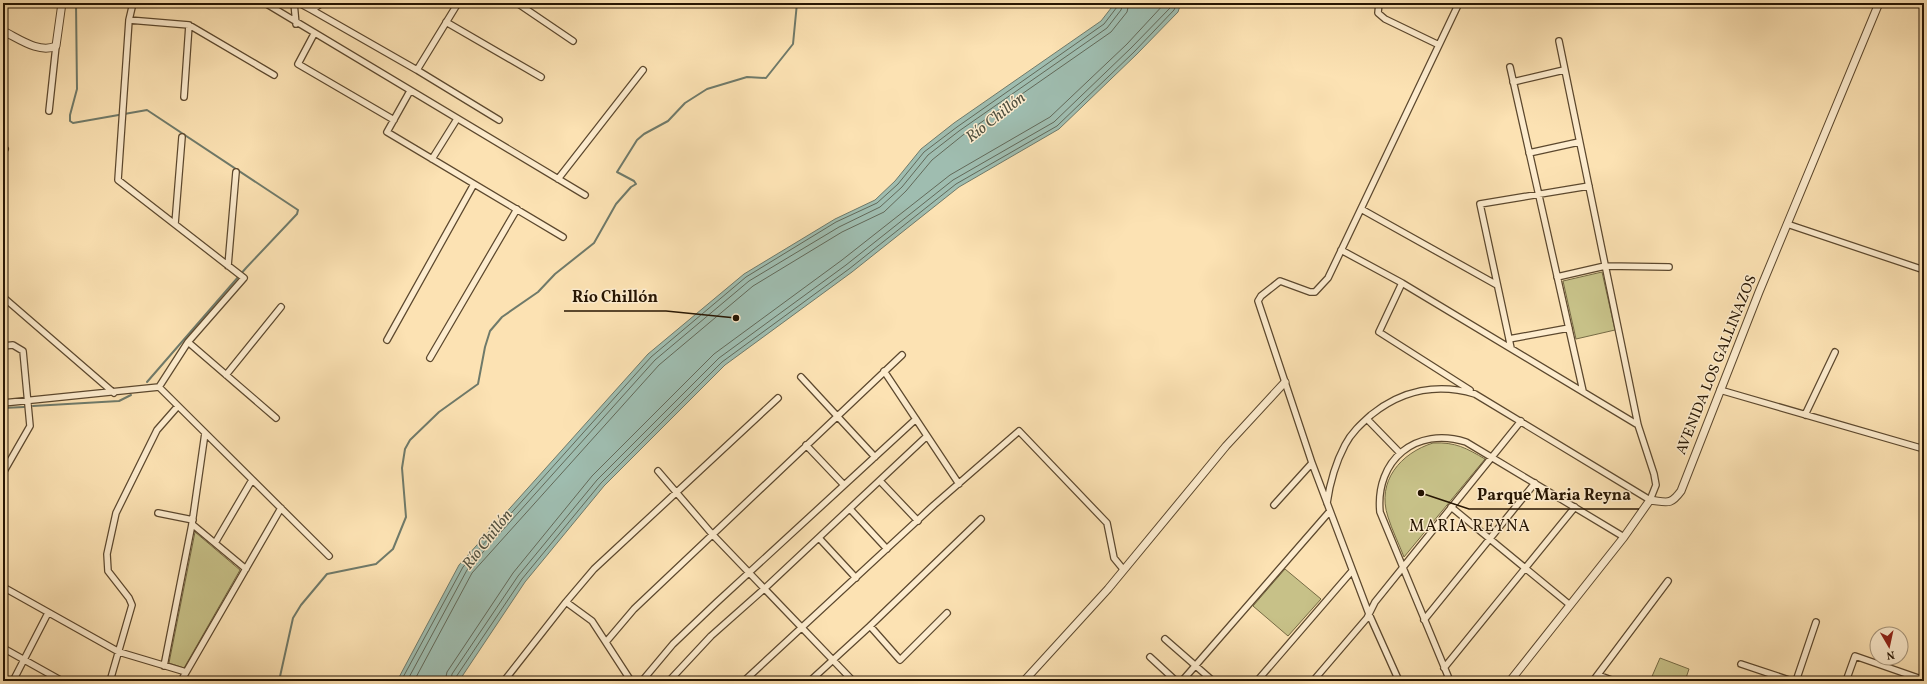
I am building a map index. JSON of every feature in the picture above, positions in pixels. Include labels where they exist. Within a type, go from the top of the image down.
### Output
[{"type":"street","points":[[49,111],[62,3]]},
{"type":"street","points":[[3,403],[114,393],[159,387],[188,342],[244,278],[118,180],[129,20],[132,3]]},
{"type":"street","points":[[265,3],[296,24],[585,195]]},
{"type":"street","points":[[294,3],[296,24]]},
{"type":"street","points":[[300,3],[417,70],[498,120]]},
{"type":"street","points":[[312,10],[322,3]]},
{"type":"street","points":[[417,70],[458,3]]},
{"type":"street","points":[[517,3],[573,41]]},
{"type":"street","points":[[1379,3],[1378,13],[1385,19],[1439,45]]},
{"type":"street","points":[[1399,681],[1369,614],[1312,463],[1258,301],[1261,296],[1280,281],[1310,292],[1315,292],[1328,278],[1459,3]]},
{"type":"street","name":"AVENIDA LOS GALLINAZOS","points":[[1650,500],[1670,503],[1674,501],[1680,491],[1876,4]]},
{"type":"street","points":[[129,20],[189,25],[274,75]]},
{"type":"street","points":[[446,22],[542,77]]},
{"type":"street","points":[[184,97],[189,25]]},
{"type":"street","points":[[3,31],[36,47],[50,49],[56,46]]},
{"type":"street","points":[[314,34],[298,64],[394,120]]},
{"type":"street","points":[[1510,681],[1624,537],[1650,500],[1656,485],[1654,474],[1638,425],[1559,41]]},
{"type":"street","points":[[1510,67],[1583,392]]},
{"type":"street","points":[[558,179],[643,70]]},
{"type":"street","points":[[1513,82],[1564,70]]},
{"type":"street","points":[[410,91],[387,132],[563,237]]},
{"type":"street","points":[[432,159],[457,119]]},
{"type":"street","points":[[175,224],[182,137]]},
{"type":"street","points":[[1529,153],[1579,142]]},
{"type":"street","points":[[228,266],[236,172]]},
{"type":"street","points":[[387,340],[474,184]]},
{"type":"street","points":[[1511,348],[1480,204],[1589,186]]},
{"type":"street","points":[[1361,208],[1497,285]]},
{"type":"street","points":[[430,358],[516,209]]},
{"type":"street","points":[[1787,224],[1924,270]]},
{"type":"street","points":[[1341,250],[1402,283],[1638,425]]},
{"type":"street","points":[[1557,276],[1605,266],[1669,266]]},
{"type":"street","points":[[1402,283],[1380,330],[1380,334],[1475,394],[1650,500]]},
{"type":"street","points":[[3,297],[114,393]]},
{"type":"street","points":[[226,375],[281,307]]},
{"type":"street","points":[[1509,339],[1568,328]]},
{"type":"street","points":[[188,342],[276,418]]},
{"type":"street","points":[[3,346],[13,345],[23,352],[30,426],[3,473]]},
{"type":"street","points":[[1805,415],[1835,352]]},
{"type":"street","points":[[606,642],[634,609],[902,355]]},
{"type":"street","points":[[884,371],[959,484]]},
{"type":"street","points":[[801,377],[875,457]]},
{"type":"street","points":[[1024,681],[1108,589],[1226,446],[1285,382]]},
{"type":"street","points":[[159,387],[329,556]]},
{"type":"street","points":[[1327,503],[1331,479],[1337,460],[1355,430],[1366,419],[1393,399],[1424,390],[1458,389],[1475,394]]},
{"type":"street","points":[[1720,390],[1924,449]]},
{"type":"street","points":[[504,681],[594,569],[778,398]]},
{"type":"street","points":[[110,681],[132,605],[130,598],[108,570],[107,554],[116,513],[157,430],[178,406]]},
{"type":"street","points":[[642,681],[673,644],[916,419]]},
{"type":"street","points":[[1366,419],[1400,453]]},
{"type":"street","points":[[1313,681],[1367,618],[1375,602],[1402,567],[1521,421]]},
{"type":"street","points":[[744,681],[887,549],[1020,430],[1107,523],[1114,558],[1123,569]]},
{"type":"street","points":[[164,666],[193,522],[205,433]]},
{"type":"street","points":[[669,681],[711,636],[764,589],[928,436]]},
{"type":"street","points":[[1450,681],[1384,524],[1379,500],[1384,476],[1400,453],[1422,440],[1438,437],[1453,438],[1466,442],[1624,537]]},
{"type":"street","points":[[806,445],[844,485]]},
{"type":"street","points":[[1274,505],[1312,463]]},
{"type":"street","points":[[658,471],[712,534],[853,681]]},
{"type":"street","points":[[214,543],[252,480]]},
{"type":"street","points":[[880,481],[918,521]]},
{"type":"street","points":[[1424,620],[1535,483]]},
{"type":"street","points":[[1451,507],[1570,606]]},
{"type":"street","points":[[1444,668],[1575,507]]},
{"type":"street","points":[[181,681],[281,508]]},
{"type":"street","points":[[850,509],[887,549]]},
{"type":"street","points":[[1182,681],[1330,511]]},
{"type":"street","points":[[158,513],[193,522],[214,543],[246,569]]},
{"type":"street","points":[[810,681],[870,626],[981,519]]},
{"type":"street","points":[[819,538],[856,578]]},
{"type":"street","points":[[1257,681],[1352,570]]},
{"type":"street","points":[[1592,681],[1668,581]]},
{"type":"street","points":[[3,587],[118,652],[186,672]]},
{"type":"street","points":[[566,602],[592,622],[631,681]]},
{"type":"street","points":[[13,681],[48,613]]},
{"type":"street","points":[[870,626],[900,660],[947,613]]},
{"type":"street","points":[[1796,681],[1816,622]]},
{"type":"street","points":[[1165,639],[1213,681]]},
{"type":"street","points":[[3,648],[62,681]]},
{"type":"street","points":[[1846,681],[1855,656],[1923,680]]},
{"type":"street","points":[[1150,657],[1176,681]]},
{"type":"street","points":[[1741,664],[1792,681]]},
{"type":"street","points":[[1598,674],[1614,681]]},
{"type":"shaded area","points":[[1602,272],[1615,330],[1576,339],[1563,281]]},
{"type":"shaded area","points":[[1433,443],[1460,446],[1485,459],[1404,557],[1388,517],[1385,504],[1385,492],[1394,470],[1402,461],[1421,448]]},
{"type":"shaded area","points":[[195,532],[240,570],[184,668],[169,663]]},
{"type":"shaded area","points":[[1285,569],[1321,599],[1288,636],[1253,606]]},
{"type":"shaded area","points":[[1660,658],[1689,669],[1685,681],[1650,681]]},
{"type":"water","points":[[1115,3],[1181,3],[1178,12],[1137,54],[1059,129],[959,187],[852,272],[725,365],[604,486],[525,582],[459,681],[397,681],[459,565],[648,354],[744,274],[835,219],[875,200],[895,181],[921,149],[954,123],[1101,21]]},
{"type":"waterway","points":[[76,3],[77,89],[70,115],[70,121],[73,123],[147,110],[298,210],[297,214],[246,268],[147,382]]},
{"type":"waterway","points":[[279,681],[293,618],[301,605],[327,574],[376,564],[393,549],[406,517],[402,468],[405,449],[410,440],[439,412],[478,384],[485,347],[490,331],[502,317],[538,292],[555,274],[594,243],[616,204],[631,187],[636,184],[634,181],[617,172],[637,140],[644,134],[668,121],[685,103],[707,89],[747,77],[766,78],[793,44],[797,3]]},
{"type":"waterway","points":[[33,406],[119,401],[131,395]]},
{"type":"waterway","points":[[3,408],[24,407]]},
{"type":"place","name":"Río Chillón","points":[[736,318]]},
{"type":"place","name":"Parque Maria Reyna","points":[[1421,493]]},
{"type":"district","name":"MARIA REYNA","points":[[1470,527]]}]
